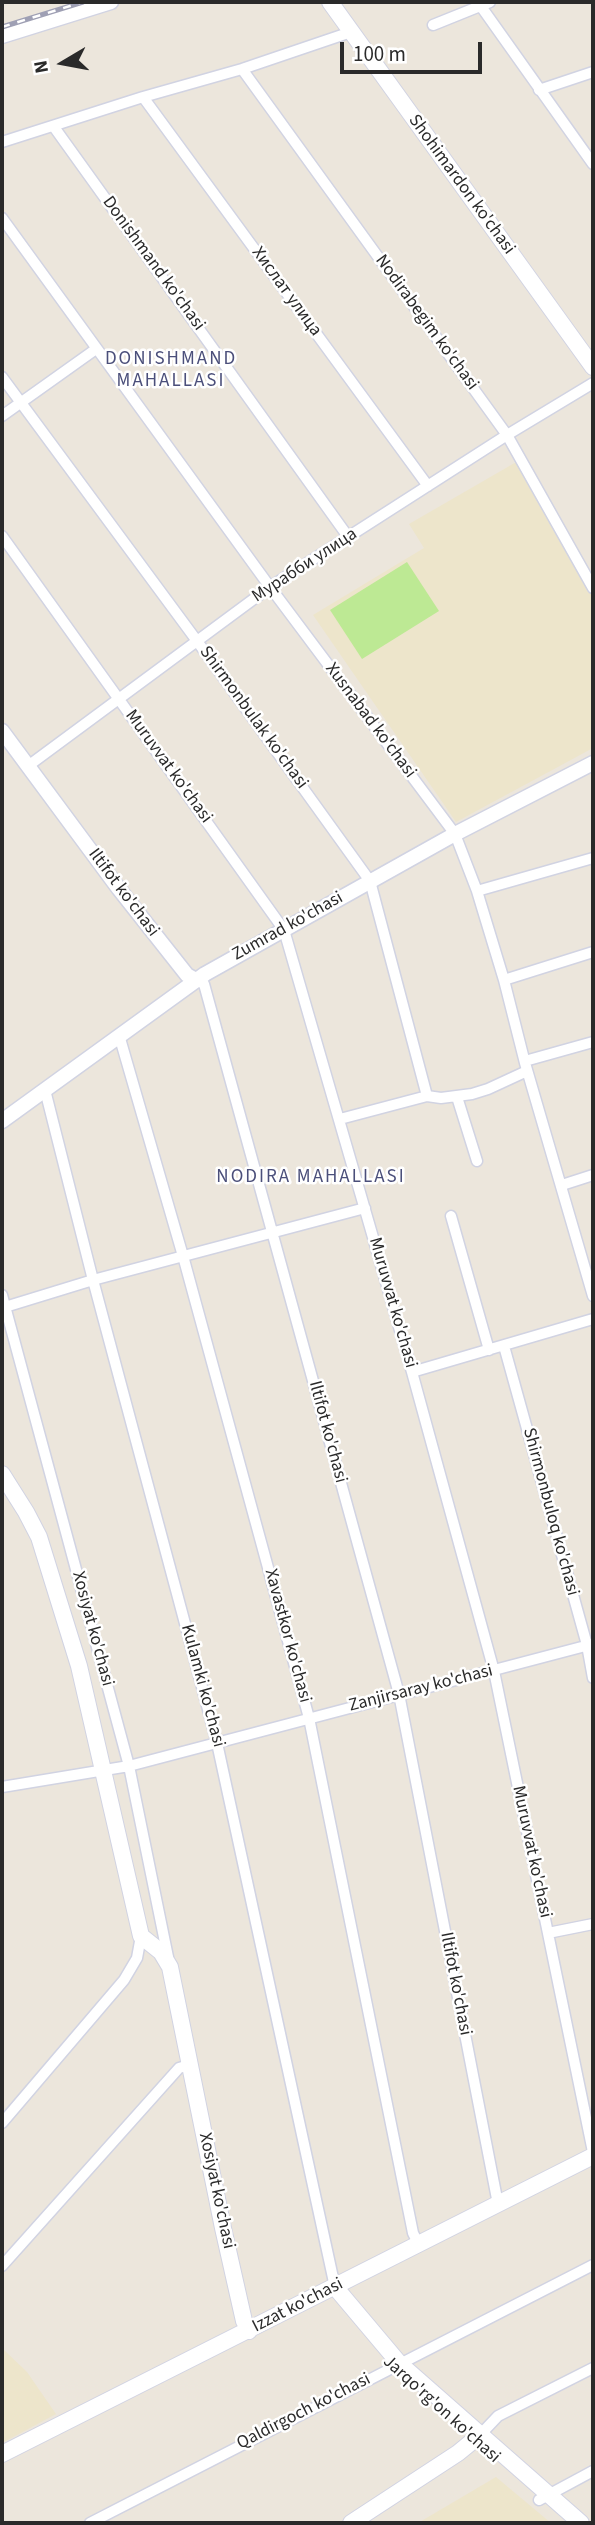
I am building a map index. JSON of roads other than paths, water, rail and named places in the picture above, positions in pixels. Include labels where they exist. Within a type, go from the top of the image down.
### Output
[{"type":"main road","name":"Shohimardon ko'chasi","points":[[330,2],[593,367]]},
{"type":"main road","name":"Xosiyat ko'chasi","points":[[2,1474],[33,1524],[48,1563],[79,1666],[141,1936]]},
{"type":"main road","points":[[141,1936],[161,1952],[170,1967]]},
{"type":"main road","name":"Xosiyat ko'chasi","points":[[170,1967],[248,2331]]},
{"type":"main road","name":"Izzat ko'chasi","points":[[2,2454],[419,2245],[593,2154]]},
{"type":"main road","name":"Jarqo'rg'on ko'chasi","points":[[335,2287],[344,2311],[395,2366],[544,2498],[568,2523]]},
{"type":"main road","points":[[351,2523],[479,2441]]},
{"type":"main road","points":[[369,2523],[479,2441]]},
{"type":"main road","name":"Jarqo'rg'on ko'chasi","points":[[544,2498],[580,2523]]},
{"type":"street","points":[[2,36],[111,2]]},
{"type":"street","points":[[433,25],[485,3],[539,90],[593,164]]},
{"type":"street","points":[[2,142],[242,69],[351,32]]},
{"type":"street","name":"Nodirabegim ko'chasi","points":[[242,69],[507,435],[593,588]]},
{"type":"street","points":[[539,90],[593,72]]},
{"type":"street","name":"Хислат улица","points":[[144,97],[428,486]]},
{"type":"street","name":"Donishmand ko'chasi","points":[[54,127],[349,538]]},
{"type":"street","name":"Xusnabad ko'chasi","points":[[2,218],[270,587],[455,834],[477,891],[504,980],[526,1066],[593,1296]]},
{"type":"street","points":[[2,416],[96,349]]},
{"type":"street","name":"Shirmonbulak ko'chasi","points":[[2,377],[370,881],[427,1096]]},
{"type":"street","name":"Мурабби улица","points":[[28,766],[270,587],[593,383]]},
{"type":"street","name":"Muruvvat ko'chasi","points":[[2,536],[284,930],[412,1372],[494,1671],[593,2154]]},
{"type":"street","name":"Iltifot ko'chasi","points":[[2,731],[119,890],[187,975],[204,984],[399,1694],[498,2204]]},
{"type":"street","name":"Zumrad ko'chasi","points":[[2,1121],[196,979],[455,834],[593,763]]},
{"type":"street","points":[[477,891],[593,858]]},
{"type":"street","points":[[504,980],[593,952]]},
{"type":"street","name":"Xavastkor ko'chasi","points":[[119,1035],[183,1256],[309,1718],[414,2233],[419,2245]]},
{"type":"street","points":[[340,1119],[427,1096],[457,1097],[488,1089],[526,1066],[593,1042]]},
{"type":"street","name":"Kulamki ko'chasi","points":[[45,1090],[93,1280],[218,1743],[335,2287]]},
{"type":"street","points":[[457,1097],[477,1161]]},
{"type":"street","points":[[562,1185],[593,1175]]},
{"type":"street","points":[[5,1307],[93,1280],[365,1208]]},
{"type":"street","points":[[451,1216],[489,1350]]},
{"type":"street","name":"Xosiyat ko'chasi","points":[[2,1295],[129,1766],[170,1967]]},
{"type":"street","points":[[412,1372],[593,1319]]},
{"type":"street","name":"Shirmonbuloq ko'chasi","points":[[504,1346],[590,1645],[593,1678]]},
{"type":"street","name":"Zanjirsaray ko'chasi","points":[[2,1787],[129,1766],[590,1645]]},
{"type":"street","points":[[548,1933],[593,1924]]},
{"type":"street","points":[[2,2123],[124,1980],[137,1958],[141,1936]]},
{"type":"street","points":[[2,2266],[180,2068],[189,2065]]},
{"type":"street","name":"Qaldirgoch ko'chasi","points":[[90,2523],[593,2265]]},
{"type":"street","points":[[479,2441],[498,2416],[593,2368]]},
{"type":"street","points":[[544,2498],[593,2472]]},
{"type":"railway","points":[[2,27],[83,2]]},
{"type":"district","name":"DONISHMAND MAHALLASI","points":[[171,371]]},
{"type":"district","name":"NODIRA MAHALLASI","points":[[311,1178]]}]
